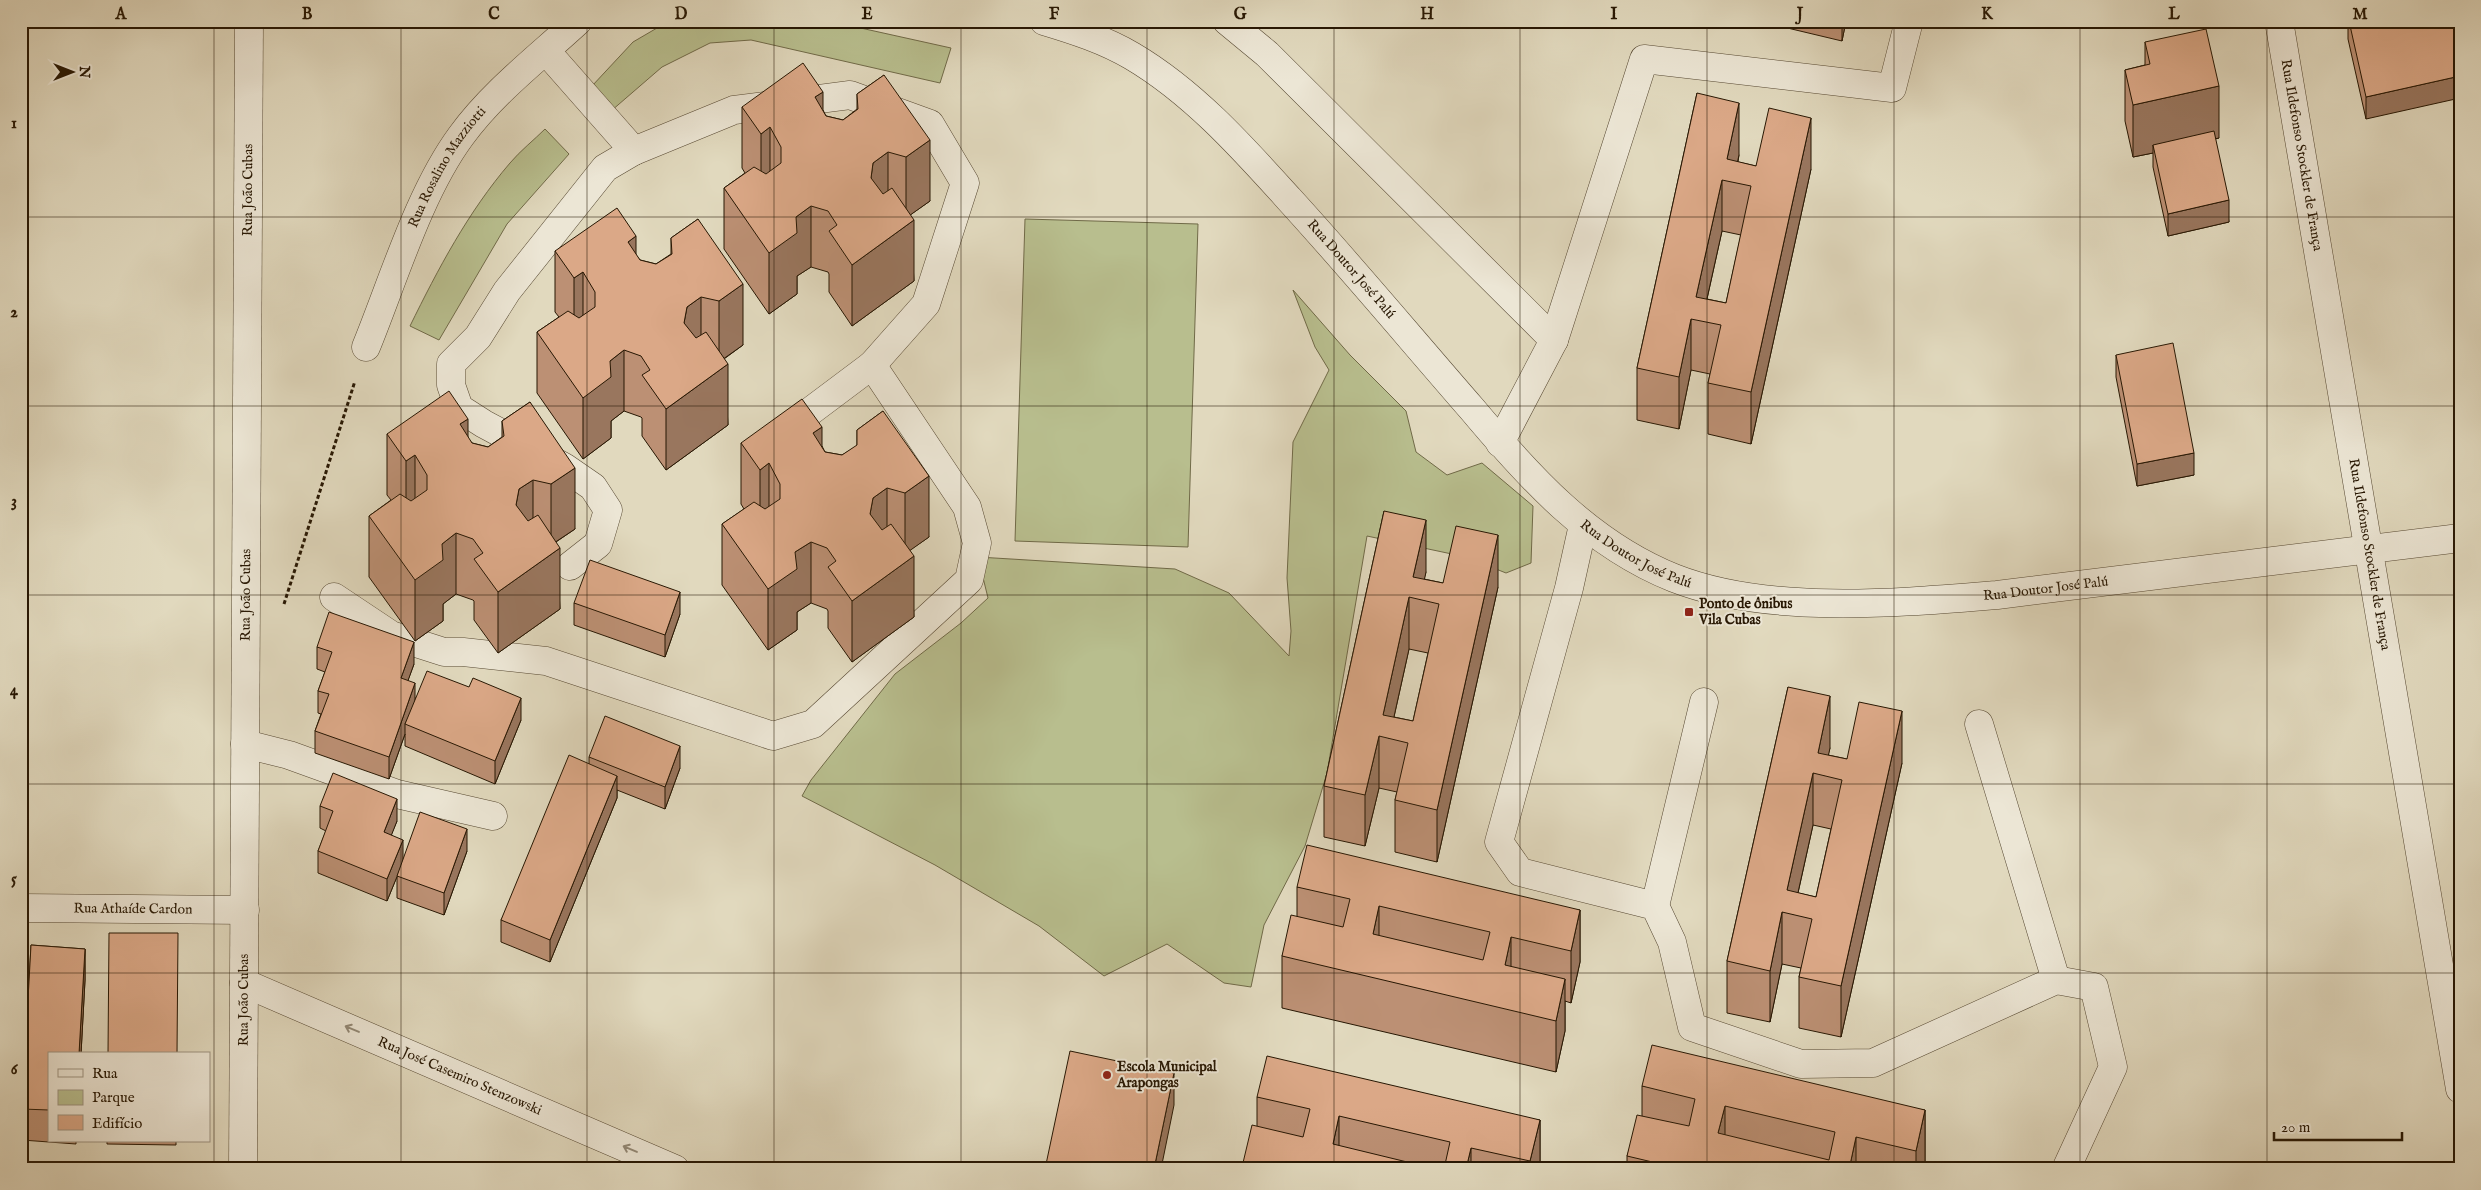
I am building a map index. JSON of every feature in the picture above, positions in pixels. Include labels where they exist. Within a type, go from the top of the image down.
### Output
[{"type":"street","name":"Rua João Cubas","points":[[243,1169],[249,21]]},
{"type":"street","name":"Rua Rosalino Mazziotti","points":[[366,347],[437,174],[461,135],[500,93],[578,21]]},
{"type":"street","name":"Rua Doutor José Palú","points":[[1044,21],[1080,32],[1132,55],[1192,98],[1255,162],[1326,239],[1500,443],[1541,488],[1583,525],[1624,554],[1675,578],[1724,592],[1787,602],[1857,604],[1997,595],[2460,538]]},
{"type":"street","points":[[1227,21],[1266,54],[1554,340]]},
{"type":"street","points":[[1500,443],[1554,340],[1644,59],[1892,88],[1909,21]]},
{"type":"street","name":"Rua Ildefonso Stockler de França","points":[[2279,21],[2460,1089]]},
{"type":"street","points":[[546,51],[634,151]]},
{"type":"street","points":[[570,566],[598,544],[608,510],[593,487],[564,467],[458,408],[451,385],[452,364],[478,337],[506,291],[605,168],[634,151],[734,110],[850,95],[930,124],[964,183],[926,304],[872,365],[756,451]]},
{"type":"street","points":[[334,597],[392,635],[444,652],[463,652],[546,661],[773,736],[814,724],[970,580],[977,543],[967,508],[872,365]]},
{"type":"street","points":[[1583,525],[1569,588],[1499,842],[1520,872],[1655,906]]},
{"type":"street","points":[[1704,702],[1655,906],[1672,942],[1692,1027],[1801,1064],[1874,1063],[2056,980],[2094,987],[2113,1067],[2066,1169]]},
{"type":"street","points":[[1979,724],[2056,980]]},
{"type":"street","points":[[245,744],[289,755],[397,794],[493,816]]},
{"type":"street","name":"Rua Athaíde Cardon","points":[[21,908],[245,910]]},
{"type":"street","name":"Rua José Casemiro Stenzowski","points":[[244,983],[675,1169]]},
{"type":"path","points":[[282,611],[366,347]]},
{"type":"green space","points":[[669,21],[829,21],[951,48],[940,83],[751,40],[710,43],[662,67],[611,111],[592,86],[633,42]]},
{"type":"green space","points":[[545,129],[569,154],[507,224],[439,340],[410,326],[443,262],[467,221],[514,159]]},
{"type":"green space","points":[[1025,219],[1198,224],[1188,547],[1015,541]]},
{"type":"green space","points":[[1293,290],[1350,355],[1406,411],[1416,452],[1447,475],[1482,463],[1533,506],[1531,563],[1506,573],[1466,557],[1367,536],[1327,773],[1305,846],[1264,925],[1251,987],[1224,983],[1167,944],[1104,976],[1039,926],[935,865],[802,796],[811,780],[895,674],[961,623],[988,598],[978,557],[1175,569],[1229,593],[1289,656],[1291,631],[1287,578],[1293,442],[1329,370],[1315,347]]},
{"type":"building","points":[[2349,21],[2460,21],[2460,76],[2366,97]]},
{"type":"building","points":[[2206,29],[2219,86],[2133,105],[2125,70],[2150,64],[2145,42]]},
{"type":"building","points":[[803,63],[823,92],[815,97],[826,116],[843,120],[858,109],[857,94],[884,75],[930,140],[906,157],[888,152],[873,163],[871,178],[883,194],[892,188],[914,220],[852,265],[829,231],[837,225],[828,211],[811,206],[796,217],[797,233],[769,253],[724,188],[754,167],[766,174],[781,163],[781,147],[770,127],[761,134],[742,107]]},
{"type":"building","points":[[1697,93],[1739,103],[1727,159],[1756,166],[1769,108],[1811,118],[1751,392],[1708,383],[1721,325],[1691,319],[1679,377],[1637,368]],"holes":[[[1722,180],[1751,186],[1726,303],[1696,297]]]},
{"type":"building","points":[[2214,131],[2229,200],[2168,214],[2153,145]]},
{"type":"building","points":[[617,208],[636,236],[628,242],[640,260],[656,264],[672,254],[671,238],[698,219],[743,284],[719,301],[701,297],[687,307],[684,323],[696,338],[706,332],[728,364],[666,409],[642,375],[650,370],[641,356],[624,350],[610,361],[611,377],[583,398],[537,332],[568,311],[579,318],[595,307],[595,292],[583,272],[574,278],[555,251]]},
{"type":"building","points":[[2173,343],[2194,453],[2137,464],[2116,355]]},
{"type":"building","points":[[449,391],[468,419],[460,424],[472,443],[488,447],[504,436],[502,421],[530,402],[575,468],[551,484],[533,480],[519,489],[516,505],[528,521],[538,515],[560,548],[498,592],[474,559],[483,553],[473,539],[456,533],[442,544],[443,560],[415,580],[369,516],[400,494],[411,501],[427,490],[427,475],[415,455],[406,461],[387,434]]},
{"type":"building","points":[[802,399],[822,427],[813,433],[825,452],[842,455],[857,445],[857,430],[883,411],[929,476],[905,493],[887,488],[873,498],[870,514],[882,530],[891,524],[914,556],[852,601],[828,567],[836,561],[827,548],[811,542],[795,552],[797,569],[768,589],[722,524],[754,502],[765,509],[780,499],[780,484],[769,463],[760,470],[741,443]]},
{"type":"building","points":[[1384,511],[1426,520],[1413,577],[1443,583],[1456,526],[1498,535],[1437,810],[1395,800],[1408,743],[1379,736],[1365,795],[1324,786]],"holes":[[[1409,597],[1439,604],[1413,721],[1383,715]]]},
{"type":"building","points":[[590,560],[680,592],[665,635],[574,603]]},
{"type":"building","points":[[329,612],[414,642],[401,678],[415,683],[389,757],[315,731],[329,694],[318,691],[332,652],[317,647]]},
{"type":"building","points":[[427,671],[469,687],[473,678],[521,698],[495,761],[405,724]]},
{"type":"building","points":[[1788,687],[1830,696],[1818,753],[1847,759],[1859,702],[1902,711],[1841,986],[1799,977],[1812,919],[1782,912],[1770,971],[1727,961]],"holes":[[[1813,773],[1842,780],[1816,897],[1787,890]]]},
{"type":"building","points":[[605,716],[680,746],[665,787],[589,757]]},
{"type":"building","points":[[569,755],[617,776],[550,940],[501,920]]},
{"type":"building","points":[[333,773],[397,799],[384,832],[403,840],[387,879],[318,851],[333,811],[320,806]]},
{"type":"building","points":[[420,812],[467,829],[444,893],[397,876]]},
{"type":"building","points":[[1307,845],[1580,910],[1571,951],[1511,937],[1505,965],[1565,979],[1556,1021],[1282,956],[1291,915],[1343,927],[1350,899],[1297,887]],"holes":[[[1379,906],[1490,932],[1483,960],[1373,934]]]},
{"type":"building","points":[[109,933],[178,933],[177,1052],[108,1052]]},
{"type":"building","points":[[31,945],[85,949],[79,1052],[48,1052],[48,1110],[22,1109]]},
{"type":"building","points":[[1652,1045],[1925,1110],[1916,1151],[1856,1137],[1850,1165],[1867,1169],[1682,1169],[1627,1156],[1637,1115],[1689,1126],[1695,1099],[1642,1086]],"holes":[[[1725,1106],[1835,1132],[1829,1160],[1718,1133]]]},
{"type":"building","points":[[1070,1051],[1174,1073],[1154,1169],[1045,1169]]},
{"type":"building","points":[[1267,1056],[1540,1120],[1530,1161],[1471,1148],[1466,1169],[1444,1169],[1450,1142],[1339,1116],[1333,1144],[1436,1169],[1250,1169],[1242,1167],[1252,1125],[1303,1137],[1310,1109],[1257,1097]]},
{"type":"place","name":"Ponto de ônibus Vila Cubas","points":[[1689,612]]},
{"type":"place","name":"Escola Municipal Arapongas","points":[[1107,1075]]}]
